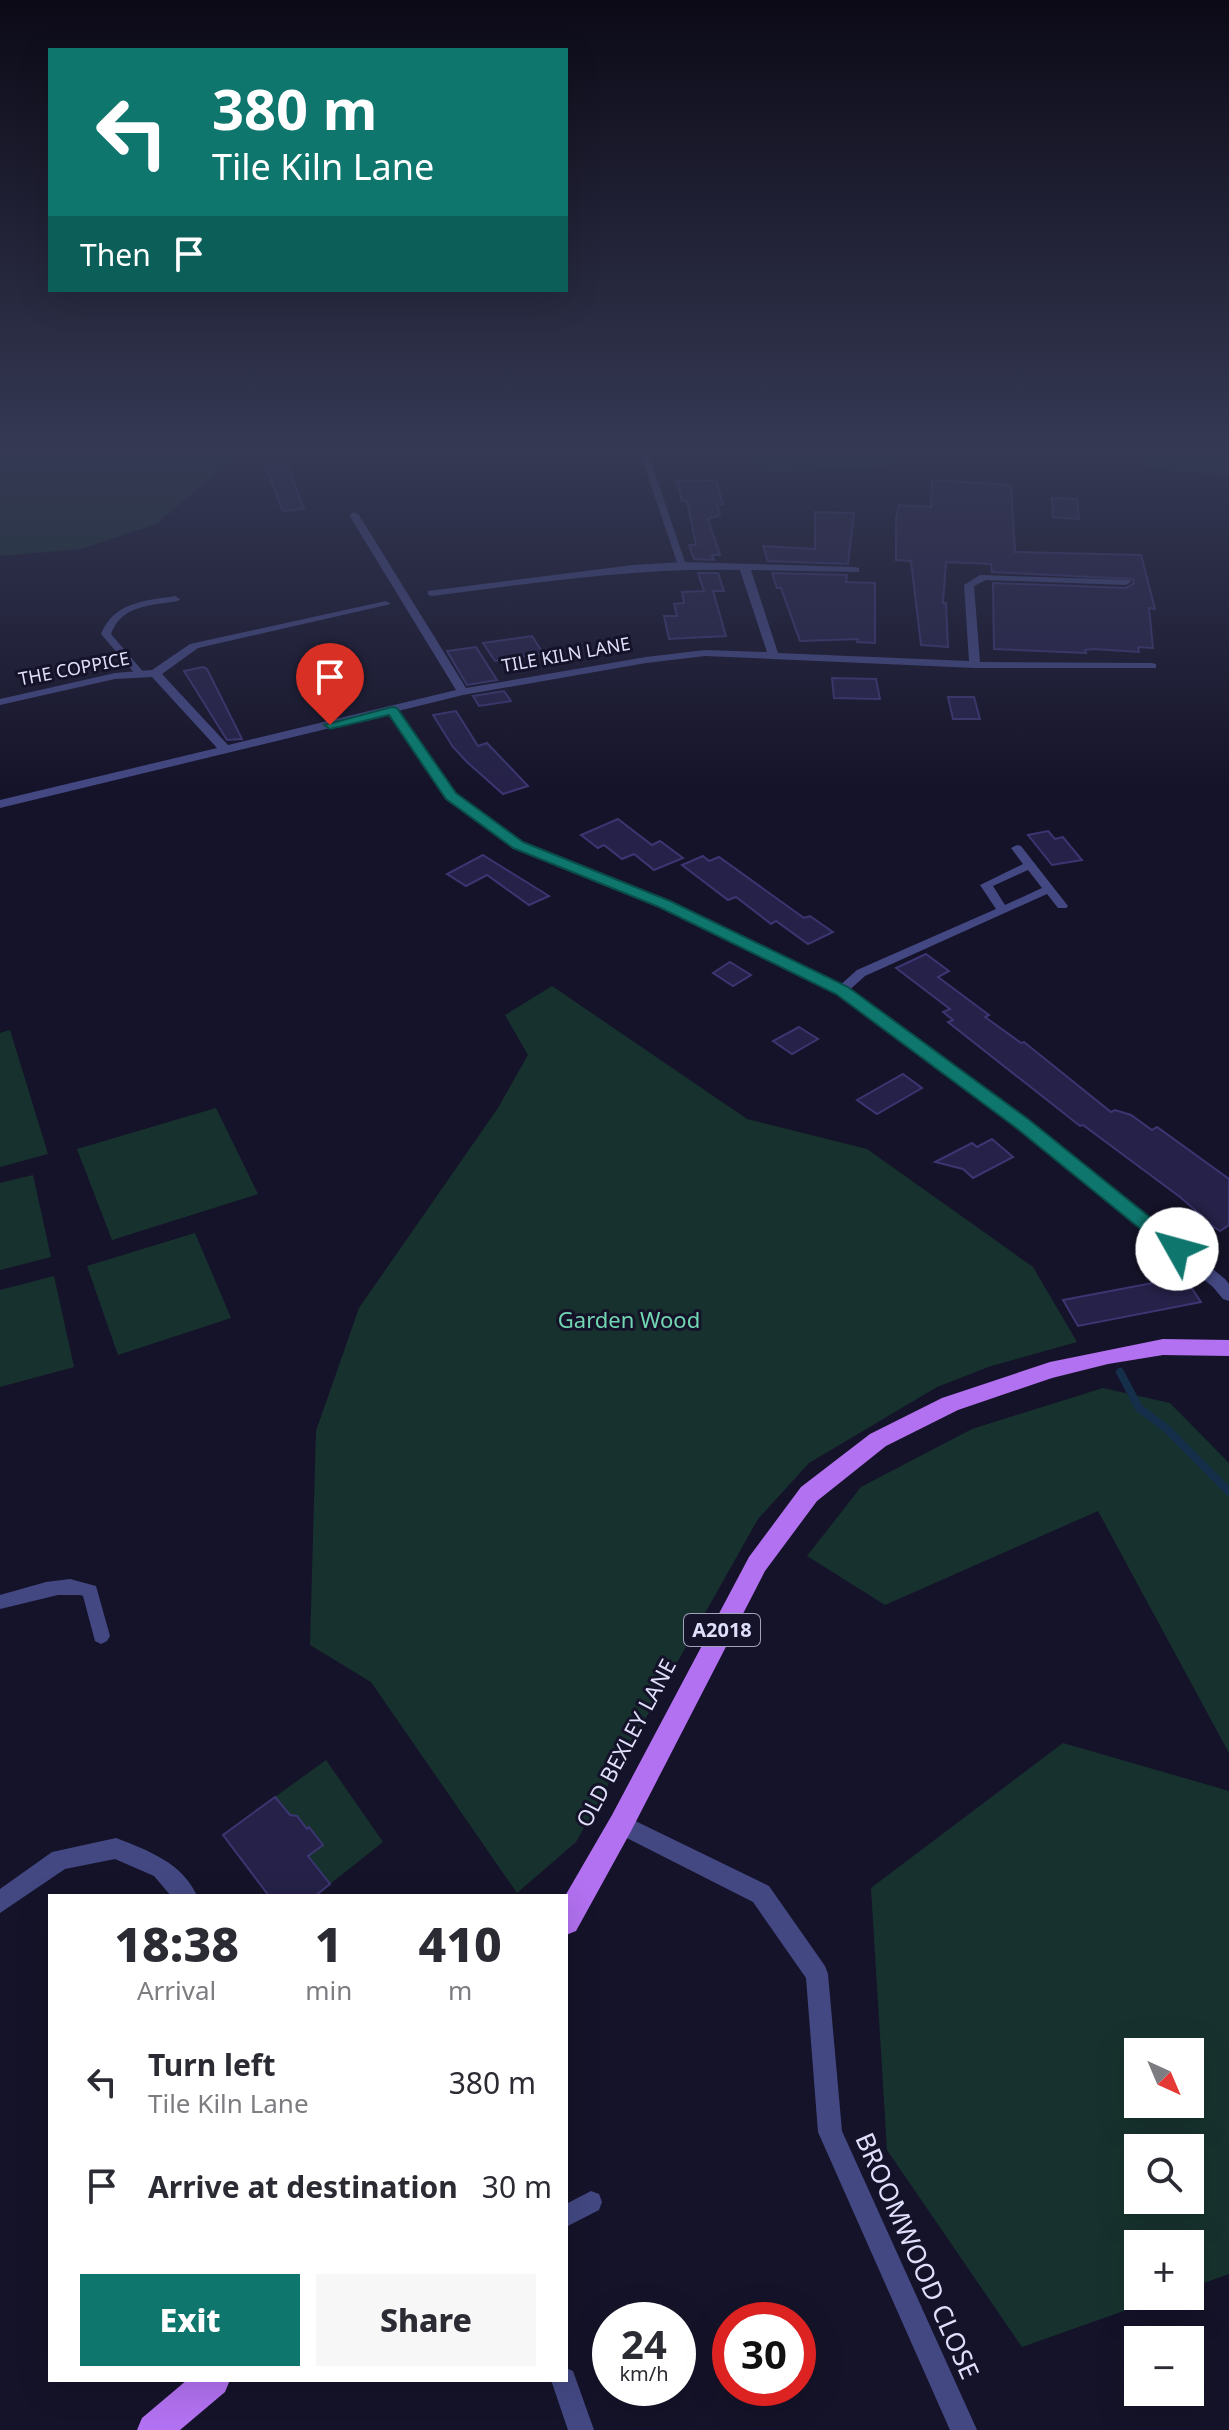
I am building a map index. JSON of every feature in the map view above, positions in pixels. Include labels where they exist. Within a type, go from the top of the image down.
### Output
[{"type":"main road","name":"OLD BEXLEY LANE","points":[[568,1917],[621,1824],[757,1564],[809,1494],[878,1440],[950,1404],[1050,1370],[1163,1347],[1229,1348]]},
{"type":"main road","points":[[154,2430],[211,2382]]},
{"type":"street","points":[[384,563],[463,692]]},
{"type":"street","points":[[432,593],[633,568],[682,565],[855,570]]},
{"type":"street","points":[[745,568],[773,655]]},
{"type":"street","points":[[975,665],[969,585],[984,577],[1126,582]]},
{"type":"street","points":[[225,749],[155,673],[194,646],[386,604]]},
{"type":"street","name":"TILE KILN LANE","points":[[0,804],[463,692],[646,660],[705,653],[975,665],[1152,666]]},
{"type":"street","name":"THE COPPICE","points":[[0,702],[115,676],[155,673]]},
{"type":"street","points":[[392,711],[451,796],[518,845],[664,904],[842,990],[1022,1123],[1219,1283],[1229,1295]]},
{"type":"street","name":"BROOMWOOD CLOSE","points":[[621,1824],[761,1894],[817,1974],[830,2132],[964,2430]]},
{"type":"street","points":[[0,1902],[60,1859],[116,1848],[162,1869],[184,1894]]},
{"type":"street","points":[[565,2382],[581,2430]]},
{"type":"lane","points":[[140,674],[110,641],[106,634],[107,627],[113,615],[126,607],[175,599]]},
{"type":"lane","points":[[1017,848],[1062,906]]},
{"type":"lane","points":[[1003,911],[986,885],[1030,865]]},
{"type":"lane","points":[[842,990],[861,973],[1049,889]]},
{"type":"lane","points":[[0,1602],[68,1587],[82,1587],[90,1591],[101,1636]]},
{"type":"lane","points":[[568,2215],[591,2202]]},
{"type":"green space","name":"Garden Wood","points":[[552,986],[747,1119],[867,1149],[1033,1267],[1077,1342],[991,1366],[937,1387],[809,1463],[758,1519],[576,1842],[517,1893],[371,1682],[310,1645],[316,1431],[359,1308],[498,1108],[528,1055],[505,1015]]},
{"type":"green space","points":[[10,1030],[48,1154],[0,1167],[0,1033]]},
{"type":"green space","points":[[216,1108],[258,1194],[112,1240],[77,1149]]},
{"type":"green space","points":[[33,1175],[51,1257],[0,1270],[0,1183]]},
{"type":"green space","points":[[195,1233],[231,1318],[118,1355],[87,1266]]},
{"type":"green space","points":[[54,1276],[74,1367],[0,1387],[0,1290]]},
{"type":"green space","points":[[1103,1388],[1170,1403],[1229,1463],[1229,1753],[1098,1511],[885,1605],[807,1556],[861,1487],[972,1429]]},
{"type":"green space","points":[[1063,1743],[1229,1791],[1229,2274],[1204,2283],[1204,2230],[1124,2230],[1124,2310],[1126,2310],[1022,2347],[887,2150],[871,1888]]},
{"type":"green space","points":[[326,1760],[383,1842],[330,1884],[308,1856],[323,1844],[309,1827],[301,1833],[275,1797]]},
{"type":"building","points":[[911,563],[946,563],[943,603],[946,603],[948,647],[921,645]]},
{"type":"building","points":[[977,563],[1143,563],[1155,609],[1149,608],[1153,648],[1138,647],[1139,652],[1093,649],[1085,650],[1086,653],[994,649],[993,583],[1126,588],[1134,583],[1133,579],[992,572],[991,564]]},
{"type":"building","points":[[698,573],[718,573],[724,591],[713,591],[726,636],[669,639],[664,616],[677,616],[674,604],[684,603],[682,592],[704,591]]},
{"type":"building","points":[[772,573],[847,575],[846,582],[875,583],[875,643],[857,642],[858,639],[800,641],[781,588],[777,588]]},
{"type":"building","points":[[532,636],[543,653],[495,661],[483,643]]},
{"type":"building","points":[[476,647],[497,680],[467,685],[447,651]]},
{"type":"building","points":[[207,669],[242,739],[227,740],[184,671]]},
{"type":"building","points":[[832,678],[876,679],[880,699],[834,698]]},
{"type":"building","points":[[504,691],[511,701],[479,706],[473,696]]},
{"type":"building","points":[[948,697],[974,697],[980,719],[953,719]]},
{"type":"building","points":[[456,711],[478,746],[487,743],[528,786],[503,794],[467,762],[453,747],[433,715]]},
{"type":"building","points":[[618,819],[652,845],[660,841],[683,858],[654,870],[634,854],[622,859],[604,845],[598,848],[581,835]]},
{"type":"building","points":[[1048,831],[1055,839],[1063,837],[1082,860],[1052,865],[1028,835]]},
{"type":"building","points":[[483,855],[549,896],[529,905],[487,875],[466,886],[447,874]]},
{"type":"building","points":[[703,856],[709,861],[719,857],[804,918],[810,916],[833,932],[808,944],[776,921],[771,924],[736,897],[728,900],[682,865]]},
{"type":"building","points":[[926,954],[949,971],[938,977],[989,1015],[985,1017],[1021,1043],[1024,1042],[1111,1112],[1115,1110],[1131,1115],[1152,1130],[1157,1127],[1229,1179],[1229,1225],[1220,1231],[1199,1217],[1201,1215],[1180,1197],[1083,1125],[1080,1126],[948,1022],[953,1020],[943,1012],[950,1009],[896,968]]},
{"type":"building","points":[[730,962],[751,975],[733,986],[713,973]]},
{"type":"building","points":[[799,1027],[818,1039],[792,1054],[773,1041]]},
{"type":"building","points":[[903,1074],[922,1088],[877,1114],[857,1100]]},
{"type":"building","points":[[992,1139],[1013,1157],[973,1178],[963,1169],[935,1162],[972,1143],[977,1147]]},
{"type":"building","points":[[1184,1277],[1201,1302],[1078,1326],[1063,1300]]},
{"type":"building","points":[[275,1797],[290,1815],[297,1816],[307,1829],[309,1827],[323,1845],[308,1856],[330,1884],[318,1894],[267,1894],[223,1835]]},
{"type":"waterway","points":[[1120,1372],[1139,1408],[1167,1429],[1229,1492]]},
{"type":"route","points":[[330,725],[392,711],[451,796],[518,845],[664,904],[842,990],[1022,1123],[1177,1249]]}]
